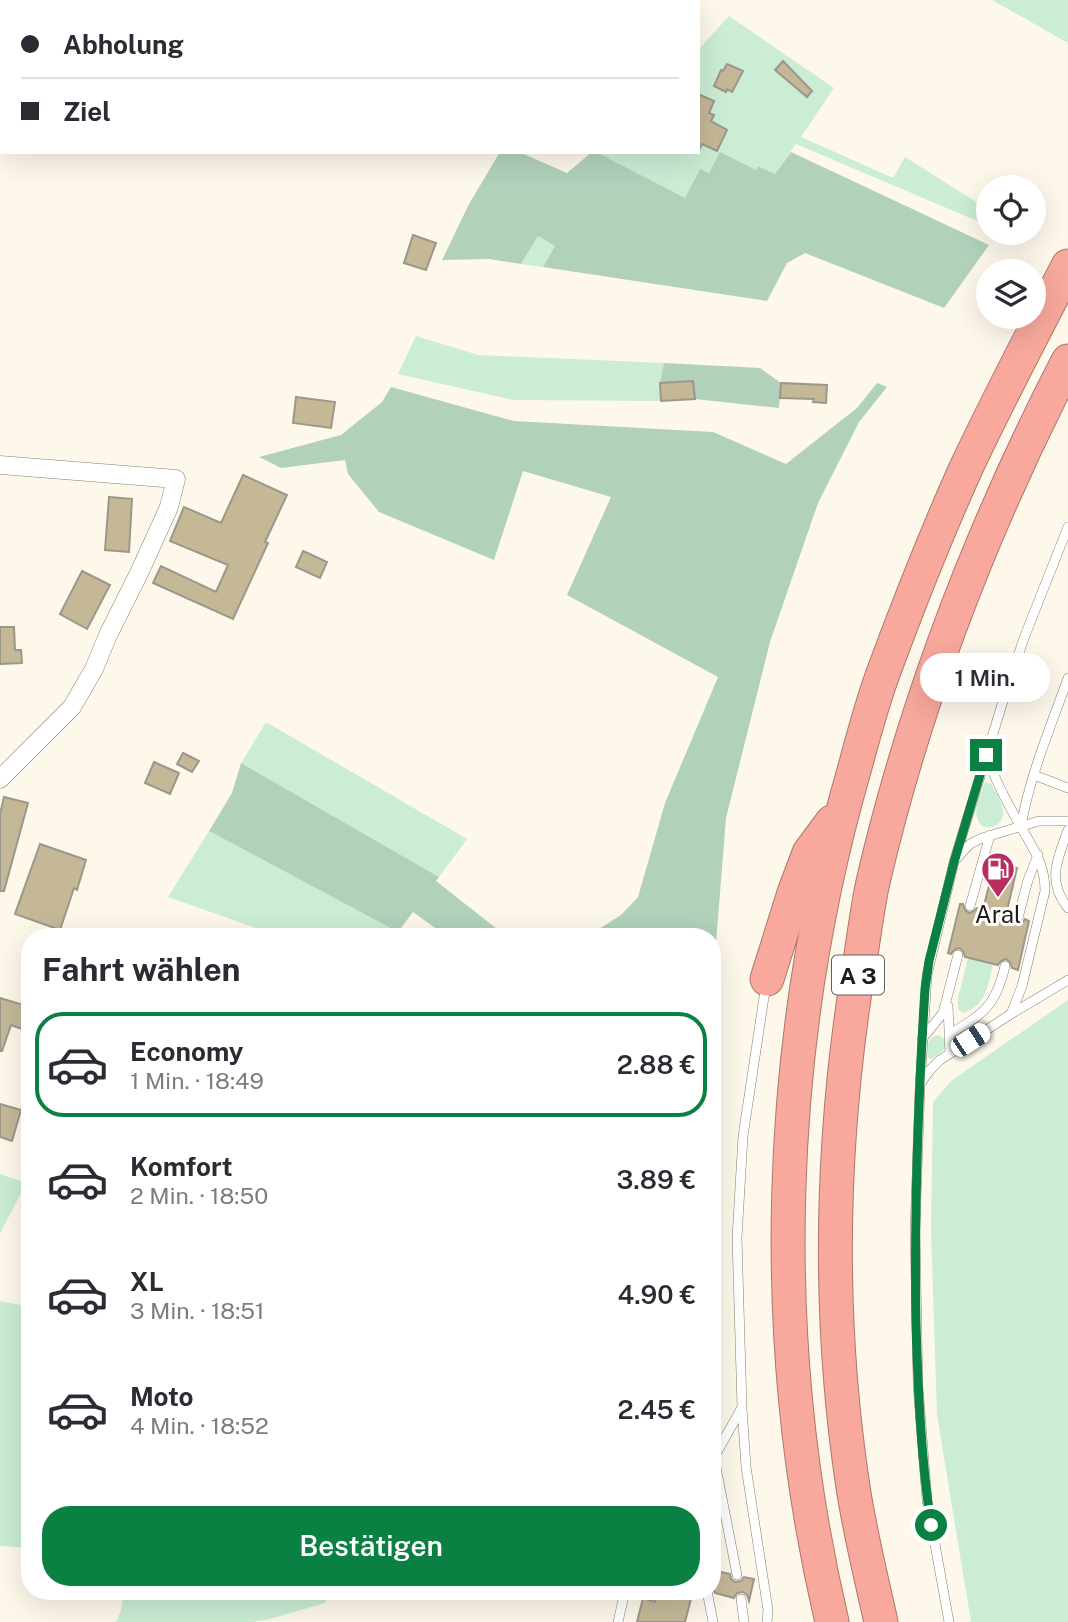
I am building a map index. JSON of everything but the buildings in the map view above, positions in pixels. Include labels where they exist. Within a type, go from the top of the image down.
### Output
[{"type":"highway","name":"A 3","points":[[832,1622],[813,1535],[794,1386],[789,1294],[788,1207],[800,1041],[811,957],[828,869],[880,682],[935,540],[966,469],[1068,266]]},
{"type":"highway","name":"A 3","points":[[881,1622],[853,1487],[841,1382],[836,1193],[849,1029],[873,884],[898,788],[937,661],[1003,498],[1068,362]]},
{"type":"highway","points":[[767,979],[809,853],[844,806]]},
{"type":"street","points":[[0,465],[176,479],[169,507],[140,571],[107,635],[94,669],[72,707],[0,779]]},
{"type":"lane","points":[[949,1622],[927,1500],[918,1386],[915,1230],[927,975],[954,862],[986,755],[1024,638],[1068,527]]},
{"type":"lane","points":[[1021,826],[1034,775],[1068,678]]},
{"type":"lane","points":[[986,755],[995,779],[1038,855],[1044,871],[1045,891],[1024,978],[1011,1014]]},
{"type":"lane","points":[[1034,775],[1068,788]]},
{"type":"lane","points":[[954,862],[970,844],[990,835],[1050,820],[1068,821]]},
{"type":"lane","points":[[1068,830],[1055,869],[1057,889],[1068,908]]},
{"type":"lane","points":[[970,906],[990,835]]},
{"type":"lane","points":[[1018,918],[1038,855]]},
{"type":"lane","points":[[1045,891],[1057,889]]},
{"type":"lane","points":[[922,1039],[943,1013],[958,955]]},
{"type":"lane","points":[[950,1034],[978,1016],[992,1003],[999,990],[1005,967]]},
{"type":"lane","points":[[767,979],[743,1136],[737,1238],[746,1467],[768,1610],[767,1622]]},
{"type":"lane","points":[[920,1086],[934,1065],[950,1053],[1068,980]]},
{"type":"lane","points":[[947,1002],[950,1053]]},
{"type":"lane","points":[[721,1445],[742,1408]]},
{"type":"lane","points":[[721,1498],[737,1575]]},
{"type":"lane","points":[[741,1599],[744,1622]]},
{"type":"lane","points":[[618,1622],[623,1600]]},
{"type":"lane","points":[[709,1600],[713,1622]]},
{"type":"green space","points":[[992,0],[1068,0],[1068,43]]},
{"type":"green space","points":[[729,16],[834,88],[801,137],[893,178],[905,157],[976,202],[976,220],[796,144],[775,174],[758,166],[757,170],[709,173],[700,169],[685,199],[600,154],[700,154],[700,48]]},
{"type":"green space","points":[[720,152],[756,170],[758,166],[775,174],[791,152],[976,239],[976,245],[989,245],[979,259],[976,259],[976,263],[944,308],[805,253],[787,263],[767,301],[543,267],[555,246],[538,236],[521,264],[489,259],[442,260],[469,204],[499,154],[524,154],[567,173],[590,154],[600,154],[685,198],[700,169],[709,173]]},
{"type":"green space","points":[[538,236],[555,246],[543,267],[521,264]]},
{"type":"green space","points":[[416,336],[478,355],[664,363],[660,383],[661,401],[513,400],[398,374]]},
{"type":"green space","points":[[664,363],[760,368],[781,383],[779,408],[695,399],[693,381],[660,383]]},
{"type":"green space","points":[[877,383],[887,387],[859,422],[818,503],[770,642],[726,818],[717,928],[601,928],[621,915],[638,897],[665,803],[718,677],[567,595],[611,497],[523,471],[494,560],[379,512],[348,474],[345,460],[281,468],[259,457],[341,435],[382,402],[391,387],[514,421],[713,432],[786,464],[857,408]]},
{"type":"green space","points":[[266,722],[467,839],[439,877],[241,763]]},
{"type":"green space","points":[[241,763],[439,877],[436,881],[496,928],[435,928],[413,912],[401,928],[391,928],[209,831],[232,793]]},
{"type":"green space","points":[[986,782],[991,784],[1003,809],[998,824],[988,827],[979,823],[976,813]]},
{"type":"green space","points":[[209,831],[391,928],[256,928],[168,897]]},
{"type":"green space","points":[[968,958],[993,964],[982,1000],[963,1013],[958,1009],[958,998]]},
{"type":"green space","points":[[1068,1000],[1068,1622],[971,1622],[937,1415],[931,1229],[933,1102],[951,1081]]},
{"type":"green space","points":[[938,1035],[946,1040],[946,1048],[932,1059],[927,1057],[928,1043]]},
{"type":"green space","points":[[0,1174],[21,1181],[21,1193],[0,1234]]},
{"type":"green space","points":[[0,1301],[21,1305],[21,1547],[0,1546]]},
{"type":"green space","points":[[123,1600],[326,1600],[325,1603],[250,1622],[116,1622]]},
{"type":"place","name":"Aral","points":[[998,899]]},
{"type":"route","points":[[931,1525],[918,1386],[915,1252],[916,1164],[925,989],[929,961],[954,862],[986,755]]}]
